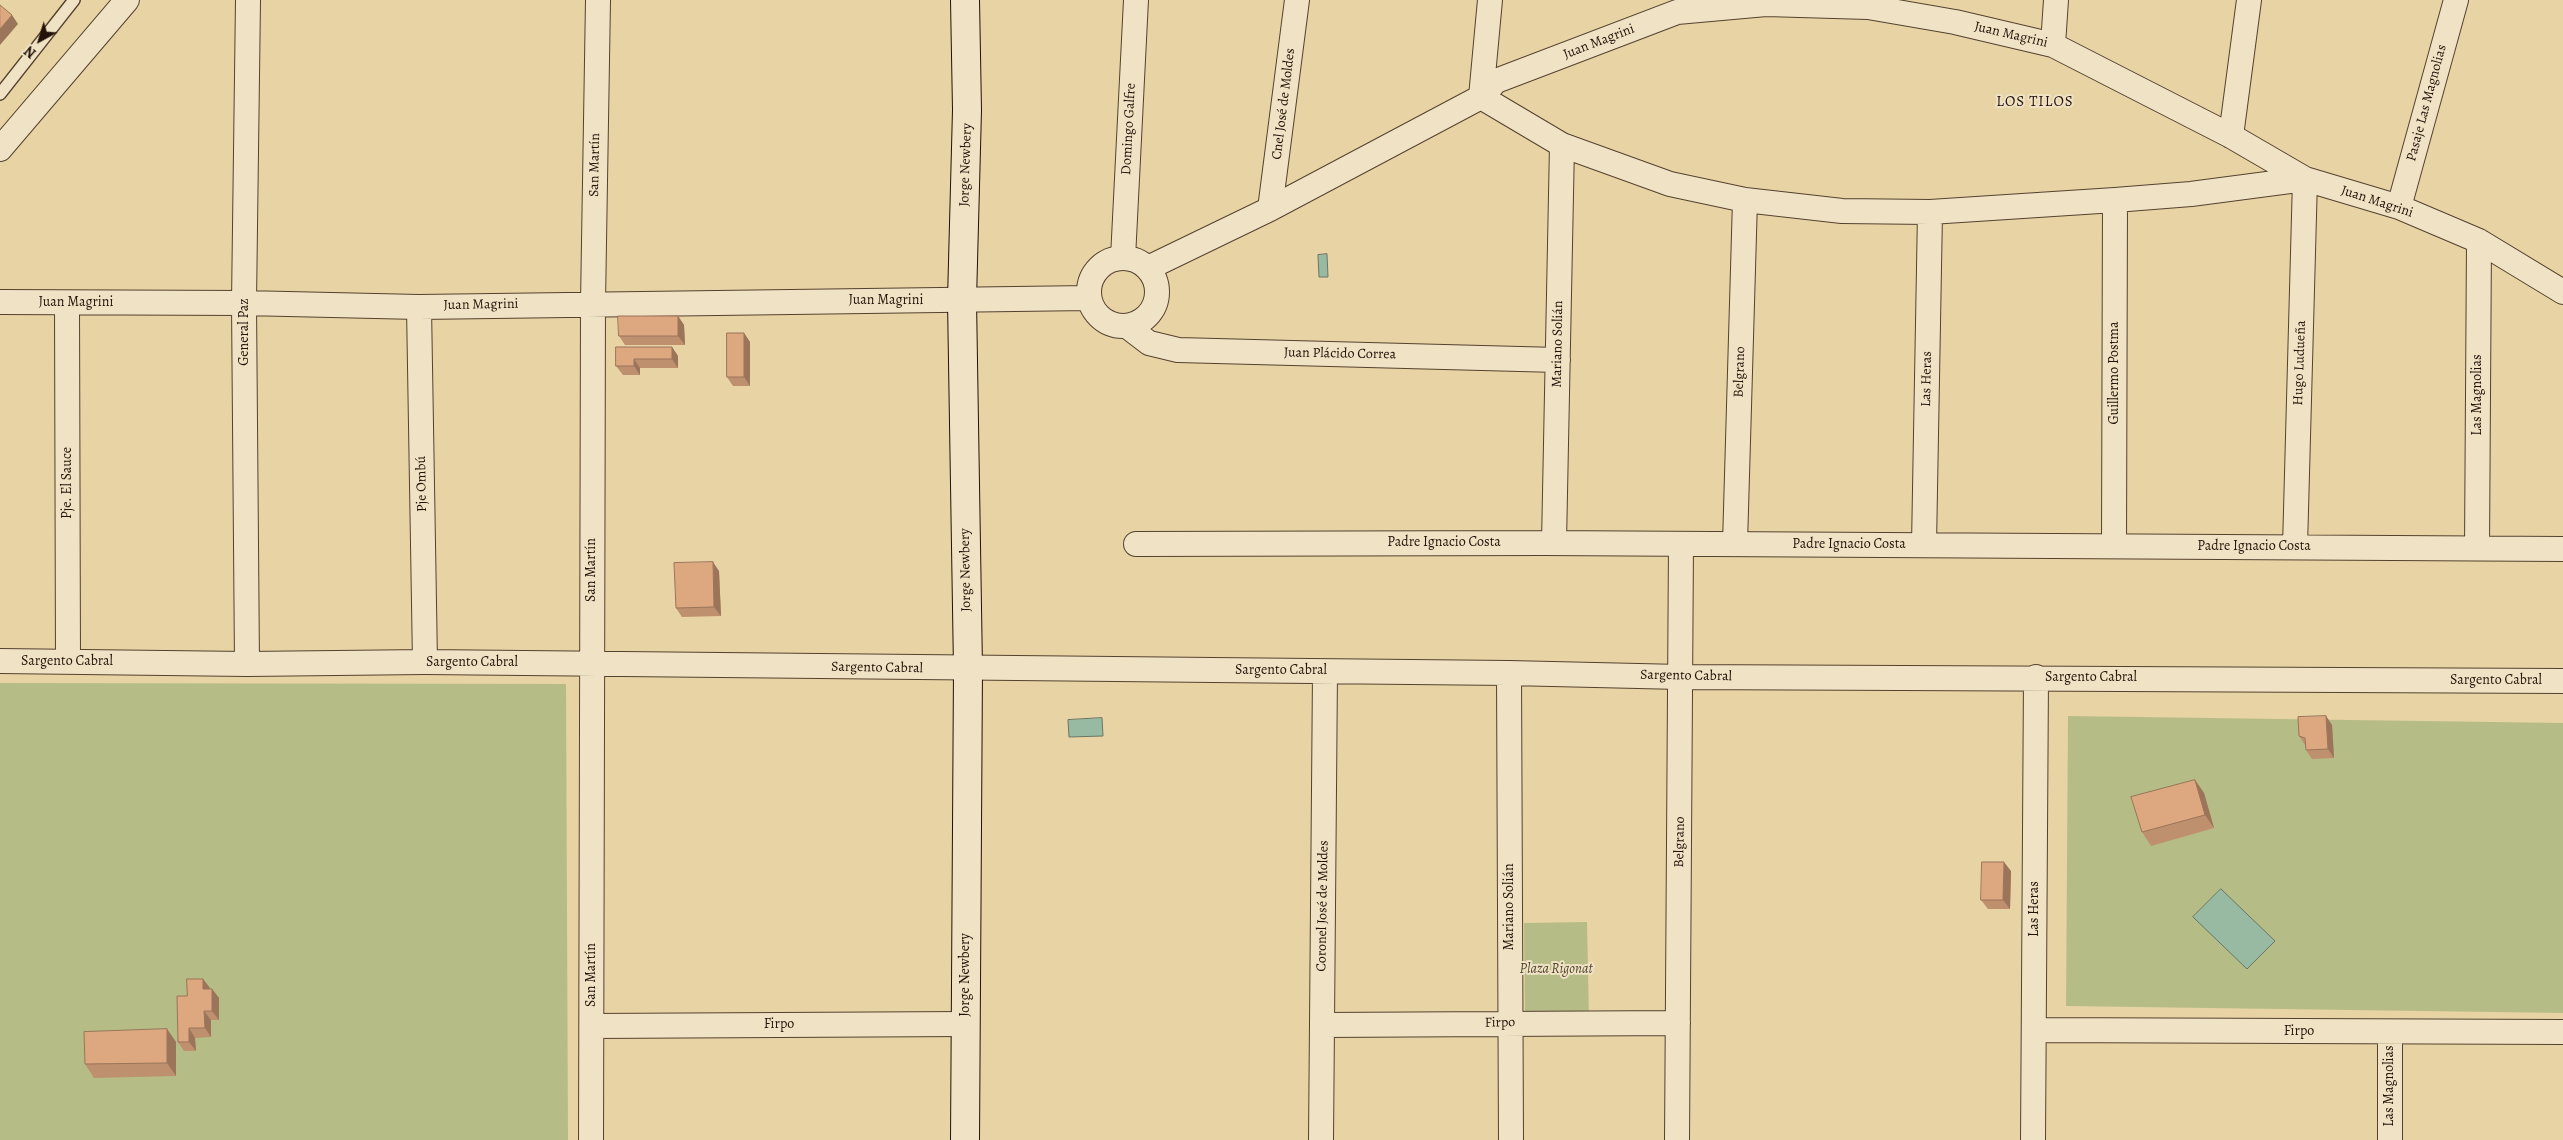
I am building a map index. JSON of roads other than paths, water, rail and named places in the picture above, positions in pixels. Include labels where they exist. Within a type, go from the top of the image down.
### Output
[{"type":"main road","name":"Jorge Newbery","points":[[964,0],[967,110],[962,300],[968,669],[965,1140]]},
{"type":"street","points":[[0,149],[127,0]]},
{"type":"street","name":"General Paz","points":[[246,664],[244,303],[248,0]]},
{"type":"street","name":"San Martín","points":[[591,1140],[593,303],[598,0]]},
{"type":"street","name":"Domingo Galfre","points":[[1123,258],[1136,0]]},
{"type":"street","name":"Cnel José de Moldes","points":[[1270,208],[1297,0]]},
{"type":"street","points":[[1490,0],[1481,97],[1562,145],[1670,184],[1745,200],[1842,211],[1930,212],[2190,194],[2304,179]]},
{"type":"street","points":[[2053,45],[2056,0]]},
{"type":"street","points":[[2231,136],[2249,0]]},
{"type":"street","name":"Pasaje Las Magnolias","points":[[2399,207],[2456,0]]},
{"type":"street","name":"Juan Magrini","points":[[1148,268],[1270,208],[1481,97],[1496,81],[1678,6],[1868,3],[2053,45],[2231,136],[2304,179],[2399,207],[2479,241],[2563,292]]},
{"type":"street","name":"Mariano Solián","points":[[1554,543],[1562,145]]},
{"type":"street","name":"Hugo Ludueña","points":[[2295,547],[2304,179]]},
{"type":"street","name":"Belgrano","points":[[1736,544],[1745,200]]},
{"type":"street","name":"Guillermo Postma","points":[[2114,546],[2115,200]]},
{"type":"street","name":"Las Heras","points":[[1924,545],[1930,212]]},
{"type":"street","name":"Las Magnolias","points":[[2477,548],[2479,241]]},
{"type":"street","points":[[1123,258],[1132,259],[1148,268],[1158,289],[1152,311],[1144,320],[1128,327],[1120,328],[1100,318],[1093,309],[1089,298],[1089,286],[1093,274],[1101,265],[1123,258]]},
{"type":"street","name":"Juan Magrini","points":[[0,302],[67,304],[244,303],[419,307],[593,303],[1089,298]]},
{"type":"street","name":"Pje. El Sauce","points":[[67,304],[68,662]]},
{"type":"street","name":"Pje Ombú","points":[[419,307],[425,662]]},
{"type":"street","name":"Juan Plácido Correa","points":[[1128,327],[1150,344],[1178,350],[1558,360]]},
{"type":"street","name":"Padre Ignacio Costa","points":[[1136,544],[1554,543],[2563,549]]},
{"type":"street","name":"Belgrano","points":[[1677,1140],[1681,544]]},
{"type":"street","name":"Sargento Cabral","points":[[0,662],[246,664],[425,662],[1509,673],[1681,677],[2036,677],[2563,681]]},
{"type":"street","name":"Coronel José de Moldes","points":[[1321,1140],[1325,672]]},
{"type":"street","name":"Mariano Solián","points":[[1509,673],[1511,1140]]},
{"type":"street","name":"Las Heras","points":[[2033,1140],[2036,677]]},
{"type":"street","name":"Firpo","points":[[1322,1025],[1678,1022]]},
{"type":"street","name":"Firpo","points":[[592,1026],[965,1024]]},
{"type":"street","name":"Firpo","points":[[2034,1030],[2390,1033],[2563,1032]]},
{"type":"street","name":"Las Magnolias","points":[[2390,1033],[2390,1140]]},
{"type":"lane","points":[[0,94],[74,0]]},
{"type":"district","name":"LOS TILOS","points":[[2035,102]]},
{"type":"park label","name":"Plaza Rigonat","points":[[1556,970]]}]
